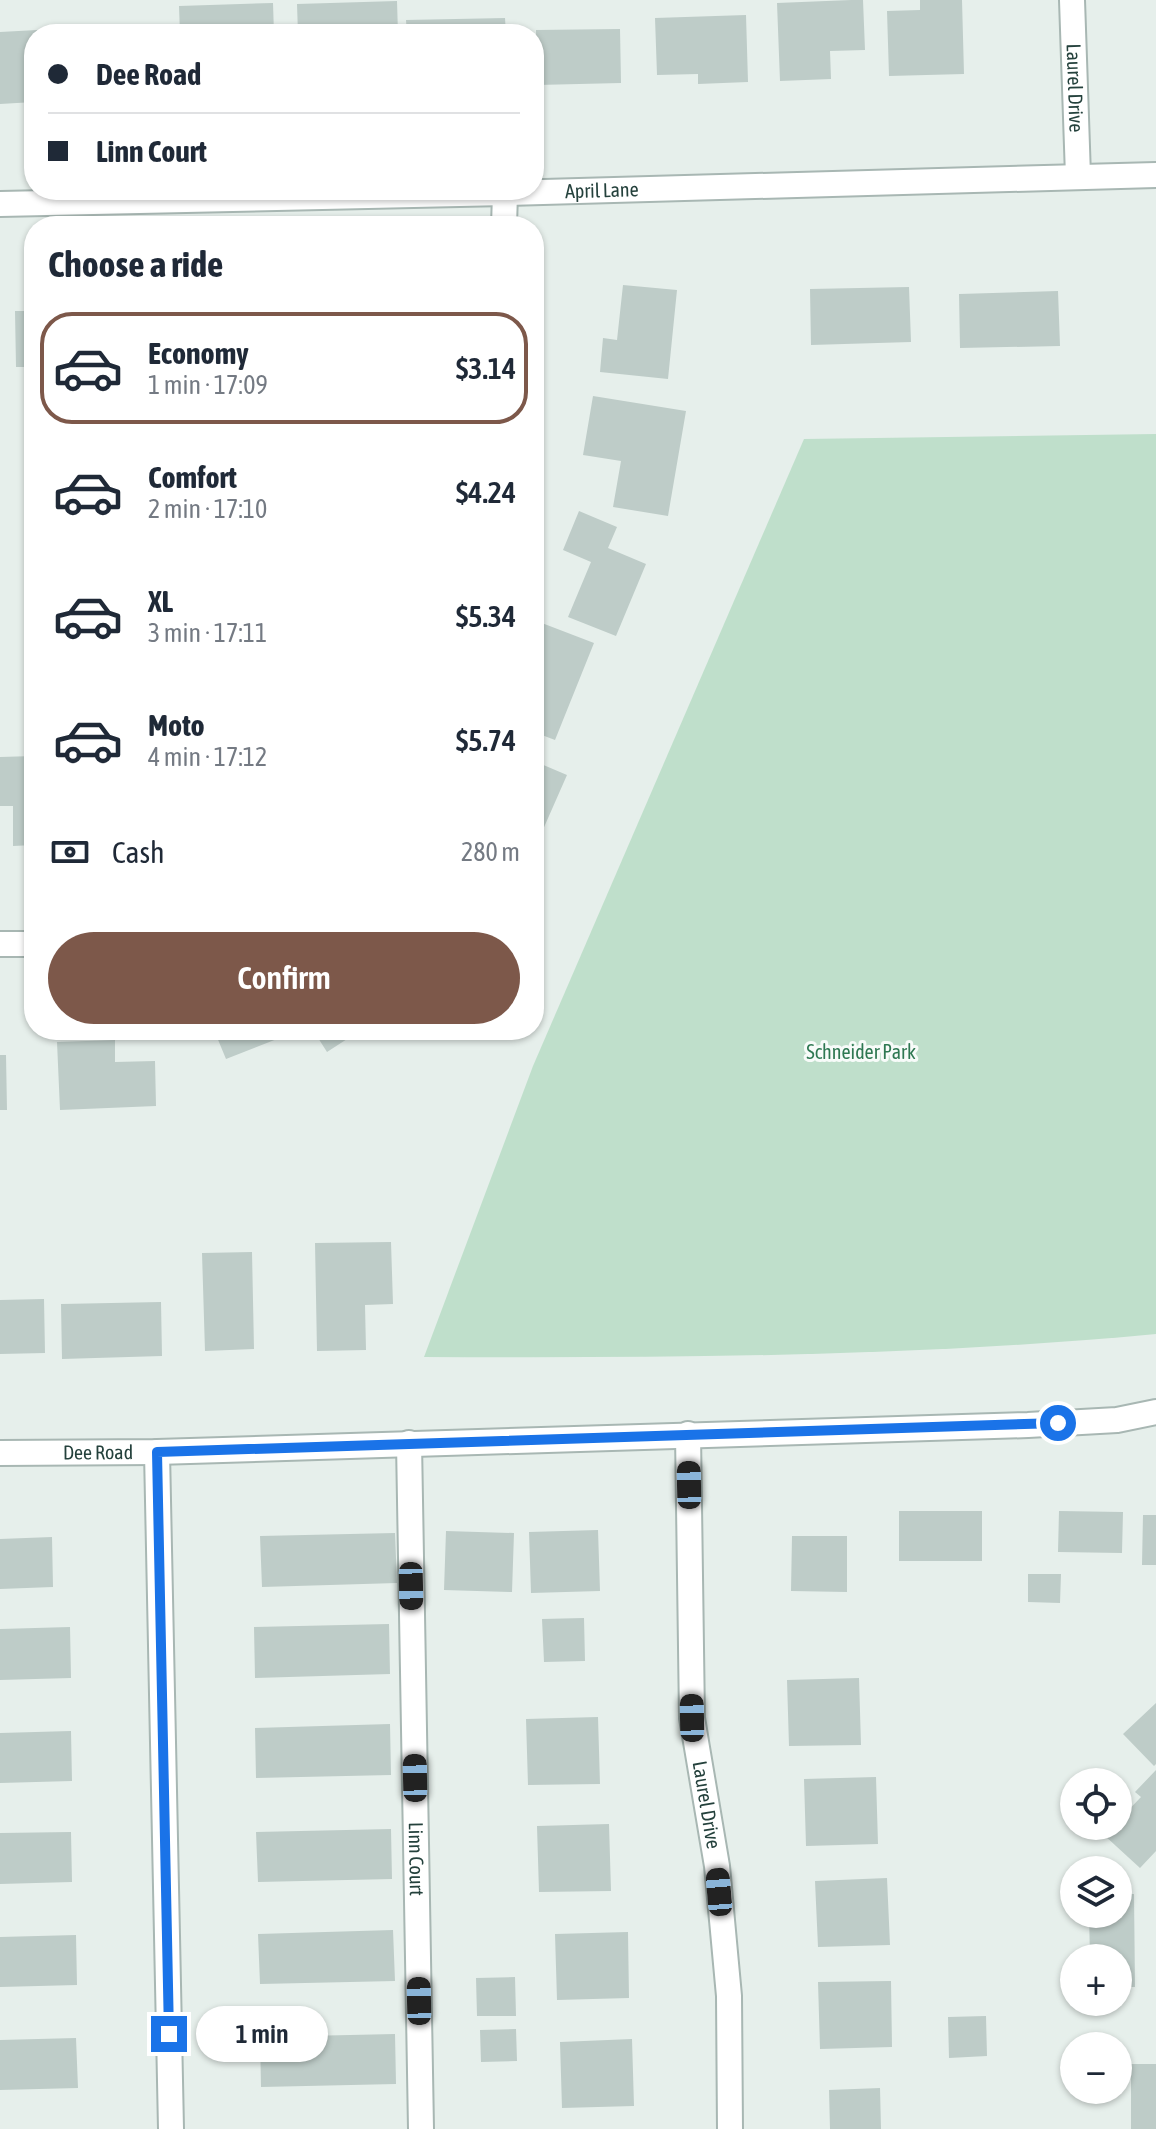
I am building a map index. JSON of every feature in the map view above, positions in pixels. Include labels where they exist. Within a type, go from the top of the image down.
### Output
[{"type":"street","name":"Laurel Drive","points":[[1072,0],[1078,176]]},
{"type":"street","name":"April Lane","points":[[544,192],[1156,175]]},
{"type":"street","name":"April Lane","points":[[0,204],[184,200]]},
{"type":"street","points":[[0,944],[24,944]]},
{"type":"street","name":"Dee Road","points":[[0,1453],[157,1452],[1028,1425],[1117,1420],[1156,1412]]},
{"type":"street","name":"Laurel Drive","points":[[688,1434],[692,1718],[717,1866],[729,1996],[730,2129]]},
{"type":"street","name":"Linn Court","points":[[409,1443],[421,2129]]},
{"type":"street","points":[[157,1452],[171,2129]]},
{"type":"green space","name":"Schneider Park","points":[[1156,434],[1156,1334],[882,1352],[424,1357],[533,1066],[804,439]]},
{"type":"building","points":[[863,0],[865,50],[830,51],[831,79],[780,81],[777,3]]},
{"type":"building","points":[[920,0],[962,0],[964,74],[889,76],[887,11],[920,10]]},
{"type":"building","points":[[397,1],[398,24],[298,24],[297,4]]},
{"type":"building","points":[[273,3],[274,24],[180,24],[179,6]]},
{"type":"building","points":[[746,15],[748,82],[698,84],[698,74],[657,75],[655,18]]},
{"type":"building","points":[[505,18],[505,24],[406,24],[406,20]]},
{"type":"building","points":[[620,29],[621,83],[544,85],[544,30]]},
{"type":"building","points":[[24,31],[24,103],[0,104],[0,32]]},
{"type":"building","points":[[623,285],[677,290],[668,379],[600,372],[603,338],[617,340]]},
{"type":"building","points":[[909,287],[911,342],[811,345],[810,289]]},
{"type":"building","points":[[1058,291],[1060,346],[960,348],[959,294]]},
{"type":"building","points":[[15,311],[24,311],[24,367],[16,367]]},
{"type":"building","points":[[593,396],[686,411],[668,516],[613,507],[621,461],[583,455]]},
{"type":"building","points":[[579,511],[617,527],[608,548],[646,564],[616,636],[568,617],[591,562],[563,550]]},
{"type":"building","points":[[544,624],[594,643],[555,740],[544,736]]},
{"type":"building","points":[[24,756],[24,845],[13,846],[13,806],[0,806],[0,757]]},
{"type":"building","points":[[544,765],[567,775],[544,827]]},
{"type":"building","points":[[115,1040],[115,1062],[155,1061],[156,1106],[60,1110],[57,1042]]},
{"type":"building","points":[[218,1040],[274,1040],[226,1059]]},
{"type":"building","points":[[319,1040],[346,1040],[327,1052]]},
{"type":"building","points":[[0,1055],[6,1055],[7,1110],[0,1110]]},
{"type":"building","points":[[391,1242],[393,1304],[365,1305],[366,1350],[317,1351],[315,1243]]},
{"type":"building","points":[[252,1252],[254,1349],[205,1351],[202,1253]]},
{"type":"building","points":[[44,1299],[45,1353],[0,1354],[0,1300]]},
{"type":"building","points":[[161,1302],[162,1356],[62,1359],[61,1304]]},
{"type":"building","points":[[899,1511],[982,1511],[982,1561],[899,1561]]},
{"type":"building","points":[[1059,1511],[1123,1512],[1122,1553],[1058,1552]]},
{"type":"building","points":[[1143,1515],[1156,1515],[1156,1565],[1142,1565]]},
{"type":"building","points":[[598,1530],[600,1591],[531,1593],[529,1532]]},
{"type":"building","points":[[446,1531],[514,1533],[512,1592],[444,1590]]},
{"type":"building","points":[[395,1533],[397,1583],[262,1587],[260,1536]]},
{"type":"building","points":[[792,1536],[847,1536],[847,1592],[791,1591]]},
{"type":"building","points":[[52,1537],[53,1587],[0,1589],[0,1539]]},
{"type":"building","points":[[1028,1574],[1061,1574],[1060,1603],[1028,1602]]},
{"type":"building","points":[[584,1618],[585,1661],[544,1662],[542,1619]]},
{"type":"building","points":[[389,1624],[390,1674],[255,1678],[254,1627]]},
{"type":"building","points":[[70,1627],[71,1678],[0,1680],[0,1629]]},
{"type":"building","points":[[859,1678],[861,1745],[789,1746],[787,1680]]},
{"type":"building","points":[[1156,1703],[1156,1764],[1154,1766],[1123,1734]]},
{"type":"building","points":[[598,1717],[600,1784],[528,1785],[526,1719]]},
{"type":"building","points":[[390,1724],[391,1775],[256,1778],[255,1728]]},
{"type":"building","points":[[71,1731],[72,1781],[0,1783],[0,1733]]},
{"type":"building","points":[[1156,1770],[1156,1851],[1140,1868],[1132,1861],[1132,1856],[1127,1856],[1109,1840],[1132,1840],[1132,1806],[1141,1797],[1135,1792]]},
{"type":"building","points":[[876,1777],[878,1844],[806,1846],[804,1779]]},
{"type":"building","points":[[609,1824],[611,1891],[539,1892],[537,1826]]},
{"type":"building","points":[[391,1829],[392,1879],[258,1882],[256,1832]]},
{"type":"building","points":[[71,1832],[72,1882],[0,1884],[0,1833]]},
{"type":"building","points":[[887,1878],[890,1945],[818,1947],[815,1881]]},
{"type":"building","points":[[1134,1894],[1135,1987],[1132,1987],[1132,1944],[1090,1944],[1089,1928],[1132,1928]]},
{"type":"building","points":[[393,1930],[395,1981],[260,1984],[258,1934]]},
{"type":"building","points":[[628,1932],[629,1998],[557,2000],[555,1934]]},
{"type":"building","points":[[76,1935],[77,1985],[0,1987],[0,1937]]},
{"type":"building","points":[[515,1977],[516,2016],[477,2016],[476,1978]]},
{"type":"building","points":[[891,1981],[892,2047],[820,2049],[818,1982]]},
{"type":"building","points":[[986,2016],[987,2056],[949,2058],[948,2017]]},
{"type":"building","points":[[516,2029],[517,2061],[481,2062],[480,2030]]},
{"type":"building","points":[[395,2034],[396,2084],[261,2087],[260,2037]]},
{"type":"building","points":[[76,2038],[78,2088],[0,2090],[0,2040]]},
{"type":"building","points":[[632,2039],[634,2106],[562,2108],[560,2042]]},
{"type":"building","points":[[1132,2064],[1156,2064],[1156,2129],[1131,2129]]},
{"type":"building","points":[[880,2088],[881,2129],[830,2129],[829,2090]]},
{"type":"route","points":[[169,2034],[157,1452],[1058,1423]]}]
